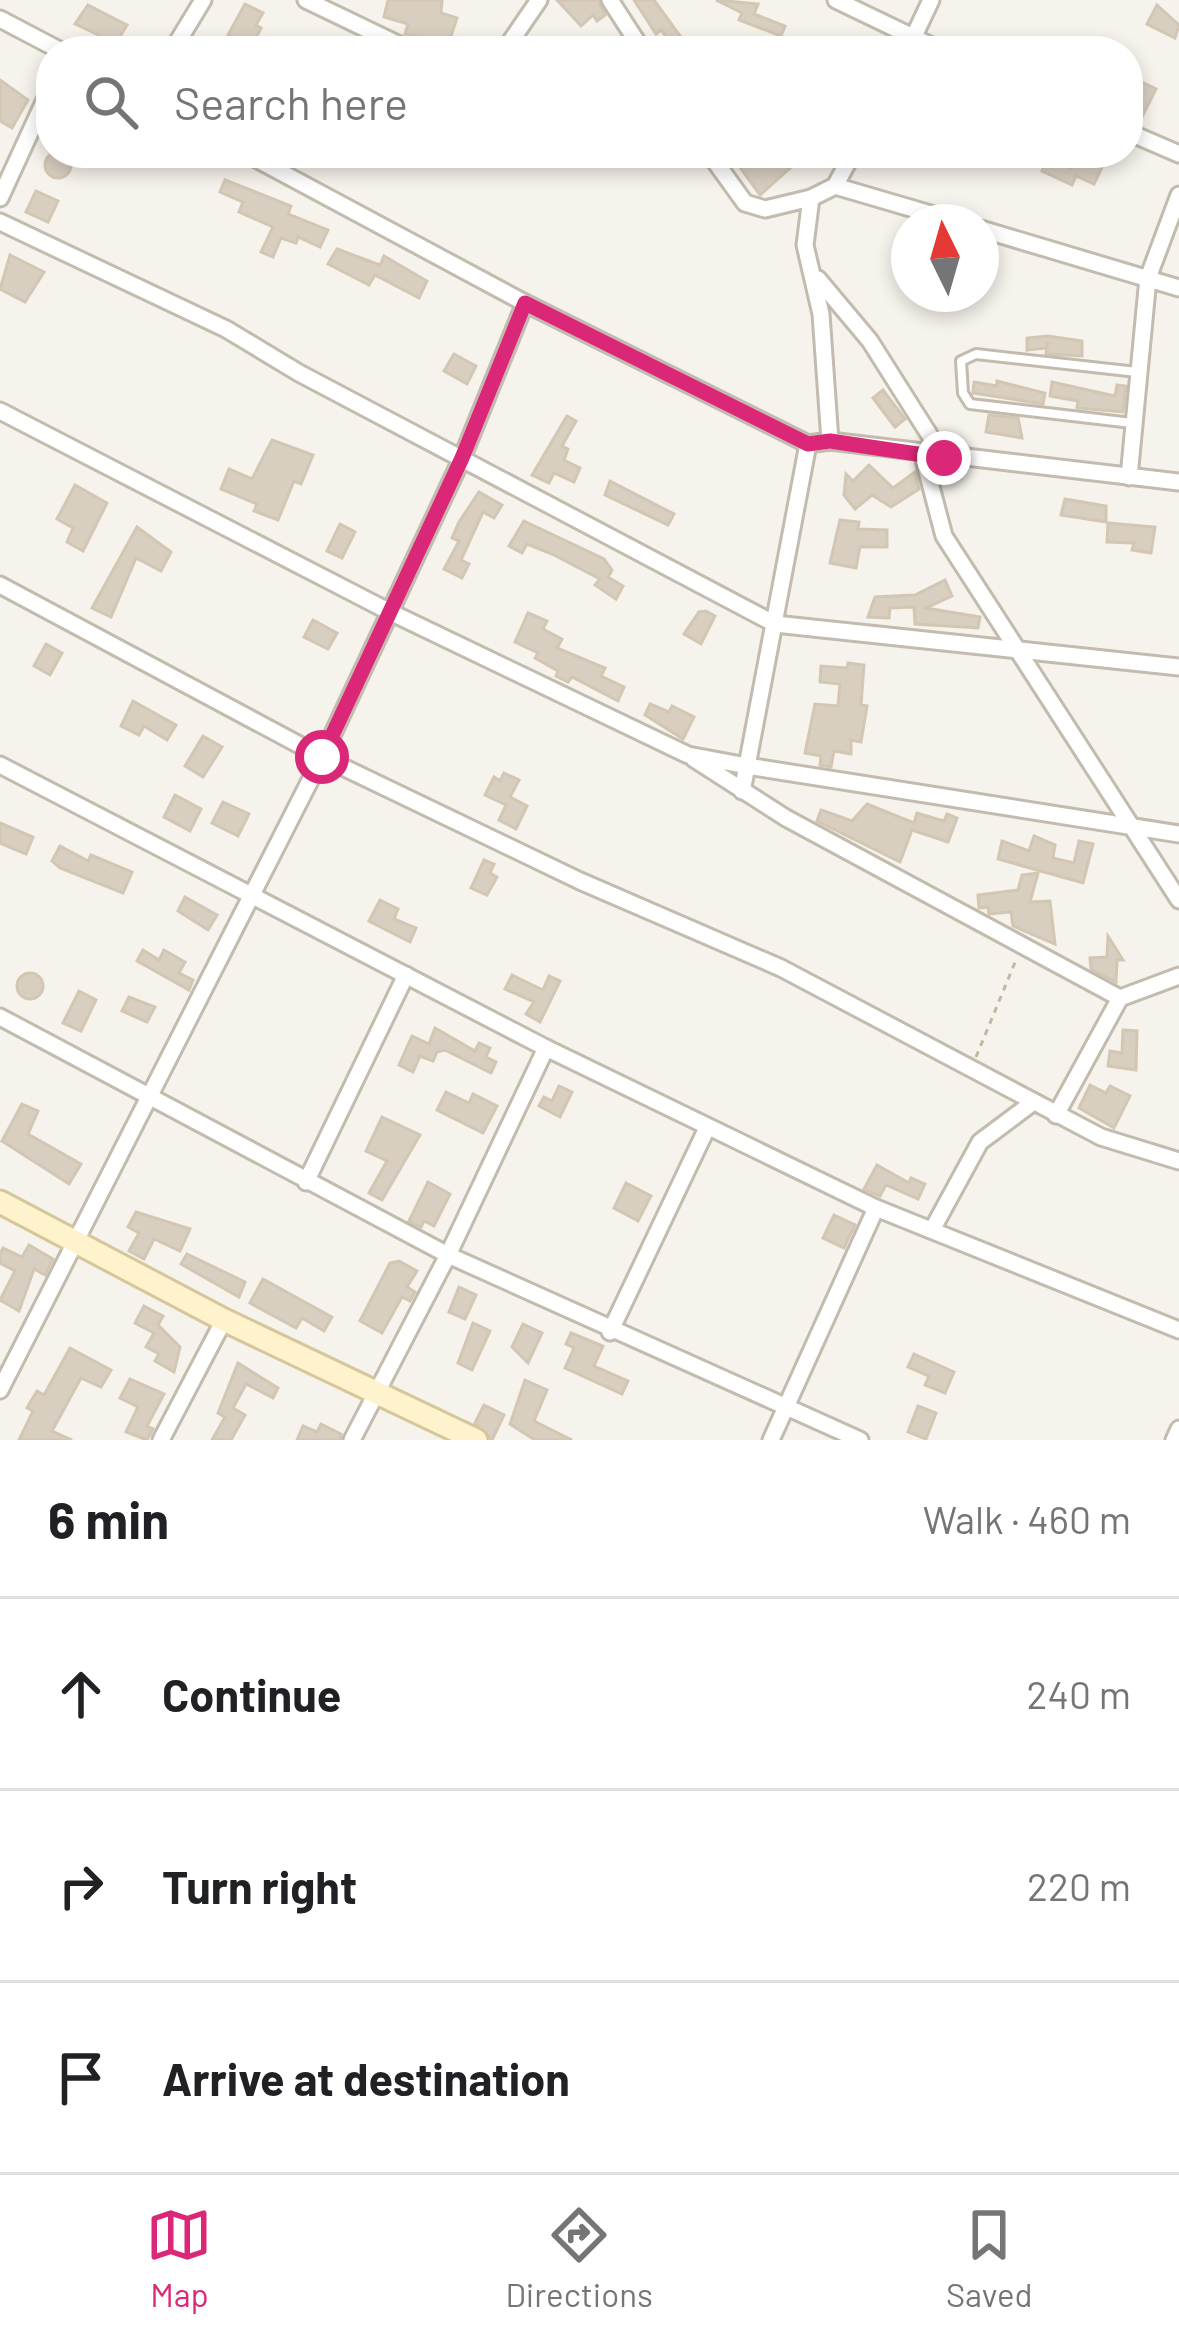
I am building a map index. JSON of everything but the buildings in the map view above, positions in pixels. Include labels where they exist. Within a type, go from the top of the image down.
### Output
[{"type":"street","points":[[181,36],[203,0]]},
{"type":"street","points":[[306,0],[381,36]]},
{"type":"street","points":[[514,36],[539,0]]},
{"type":"street","points":[[610,0],[634,36]]},
{"type":"street","points":[[836,0],[895,36]]},
{"type":"street","points":[[914,36],[931,0]]},
{"type":"street","points":[[0,19],[36,38]]},
{"type":"street","points":[[0,198],[36,120]]},
{"type":"street","points":[[1143,138],[1179,154]]},
{"type":"street","points":[[273,168],[525,303],[808,444],[830,441],[922,456],[1179,482]]},
{"type":"street","points":[[718,168],[729,185],[754,207],[811,198],[835,186],[845,168]]},
{"type":"street","points":[[835,186],[896,204]]},
{"type":"street","points":[[1130,477],[1148,278],[1179,196]]},
{"type":"street","points":[[811,198],[805,244],[821,314],[830,441]]},
{"type":"street","points":[[0,222],[226,328],[775,624],[1017,646],[1179,667]]},
{"type":"street","points":[[999,234],[1179,288]]},
{"type":"street","points":[[812,272],[870,341],[944,458]]},
{"type":"street","points":[[0,1390],[322,757],[462,458],[525,303]]},
{"type":"street","points":[[3,419],[688,755],[742,791],[1120,998]]},
{"type":"street","points":[[742,791],[808,444]]},
{"type":"street","points":[[922,456],[944,536],[987,610],[1017,646],[1179,900]]},
{"type":"street","points":[[0,585],[322,757],[580,881],[781,968],[1056,1115],[1116,1142],[1179,1162]]},
{"type":"street","points":[[688,755],[1179,834]]},
{"type":"street","points":[[0,765],[706,1128],[876,1208],[1179,1330]]},
{"type":"street","points":[[306,1182],[406,975]]},
{"type":"street","points":[[1056,1115],[1120,998],[1179,976]]},
{"type":"street","points":[[0,1017],[448,1255],[860,1440]]},
{"type":"street","points":[[352,1440],[448,1255],[546,1048]]},
{"type":"street","points":[[932,1230],[980,1142],[1032,1103]]},
{"type":"street","points":[[610,1331],[706,1128]]},
{"type":"street","points":[[0,1202],[224,1320],[476,1440]]},
{"type":"street","points":[[772,1440],[876,1208]]},
{"type":"street","points":[[161,1440],[224,1320]]},
{"type":"street","points":[[1174,1440],[1179,1429]]},
{"type":"lane","points":[[1132,423],[970,404],[963,394],[961,361],[976,353],[1137,372]]},
{"type":"path","points":[[970,1069],[1022,946]]},
{"type":"route","points":[[322,757],[462,458],[525,303],[808,444],[830,441],[944,458]]}]
